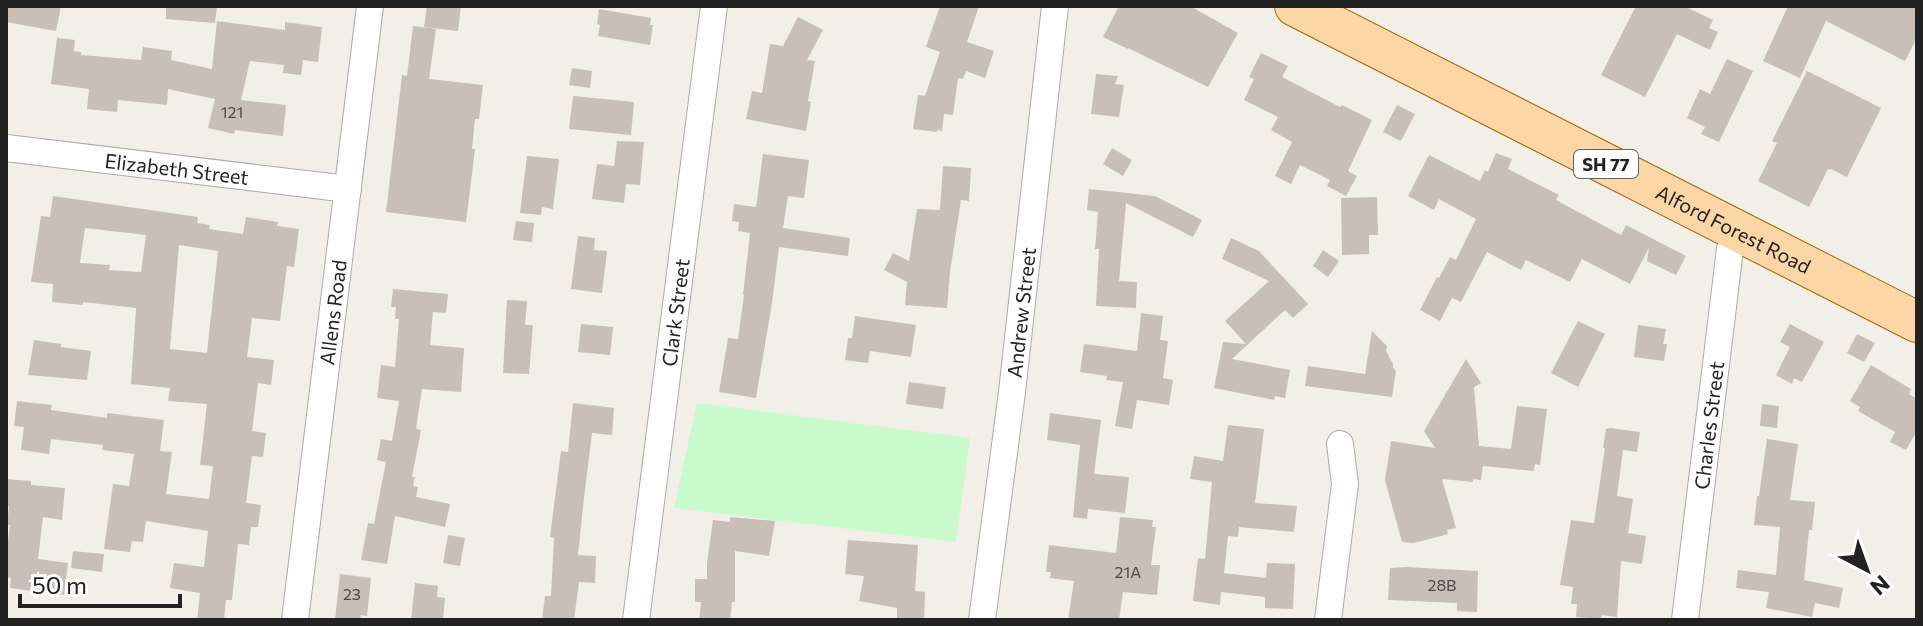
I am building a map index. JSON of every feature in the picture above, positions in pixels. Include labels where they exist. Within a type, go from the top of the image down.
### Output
[{"type":"main road","name":"Alford Forest Road","points":[[1295,6],[1917,322]]},
{"type":"street","name":"Allens Road","points":[[295,620],[370,6]]},
{"type":"street","name":"Clark Street","points":[[636,620],[714,6]]},
{"type":"street","name":"Andrew Street","points":[[982,620],[1012,392],[1055,6]]},
{"type":"street","name":"Elizabeth Street","points":[[6,148],[348,189]]},
{"type":"street","name":"Charles Street","points":[[1685,620],[1730,249],[1738,231]]},
{"type":"street","points":[[1328,620],[1345,484],[1340,444]]},
{"type":"green space","points":[[697,403],[970,438],[956,542],[674,508]]},
{"type":"building","points":[[6,6],[61,6],[56,31],[6,22]]},
{"type":"building","points":[[166,6],[217,6],[215,23],[166,19]]},
{"type":"building","points":[[427,6],[461,6],[458,31],[424,27]]},
{"type":"building","points":[[940,6],[979,6],[967,42],[994,51],[985,78],[966,71],[963,79],[958,78],[953,115],[944,114],[942,131],[937,132],[913,129],[918,95],[925,96],[940,52],[926,47]]},
{"type":"building","points":[[1119,6],[1190,6],[1238,33],[1208,87],[1103,37]]},
{"type":"building","points":[[1636,6],[1684,6],[1713,20],[1709,28],[1718,32],[1710,50],[1677,34],[1645,97],[1601,75]]},
{"type":"building","points":[[1788,6],[1917,6],[1917,38],[1905,61],[1826,21],[1800,78],[1763,61]]},
{"type":"building","points":[[599,9],[651,18],[650,45],[598,36]]},
{"type":"building","points":[[798,17],[823,30],[807,60],[815,61],[806,131],[746,119],[752,91],[762,93],[770,44],[783,46]]},
{"type":"building","points":[[217,21],[285,30],[285,22],[322,27],[318,62],[303,60],[301,75],[283,73],[284,65],[250,61],[241,100],[286,105],[283,136],[235,130],[234,134],[208,128],[215,99],[168,89],[167,105],[118,100],[117,112],[87,109],[89,89],[51,84],[57,38],[75,40],[74,51],[81,52],[81,55],[141,60],[143,47],[172,51],[171,60],[212,69]]},
{"type":"building","points":[[413,26],[436,29],[429,79],[483,85],[479,119],[475,119],[472,149],[475,149],[466,222],[386,212],[402,75],[407,76]]},
{"type":"building","points":[[1261,53],[1288,66],[1282,77],[1372,120],[1348,171],[1357,176],[1346,196],[1327,186],[1330,180],[1300,165],[1291,184],[1275,176],[1292,142],[1271,130],[1278,117],[1244,100],[1254,79],[1249,77]]},
{"type":"building","points":[[1727,59],[1753,71],[1719,142],[1701,134],[1705,127],[1687,118],[1700,89],[1710,94]]},
{"type":"building","points":[[572,68],[592,71],[590,88],[569,85]]},
{"type":"building","points":[[1807,71],[1881,108],[1847,177],[1828,169],[1809,207],[1758,181],[1777,143],[1772,141]]},
{"type":"building","points":[[1096,74],[1118,76],[1115,84],[1124,85],[1119,117],[1091,114]]},
{"type":"building","points":[[573,96],[634,102],[631,135],[569,129]]},
{"type":"building","points":[[1397,105],[1415,114],[1401,141],[1383,132]]},
{"type":"building","points":[[617,141],[644,142],[640,185],[626,184],[624,203],[592,199],[597,164],[614,166]]},
{"type":"building","points":[[1112,148],[1132,160],[1123,176],[1103,164]]},
{"type":"building","points":[[1496,153],[1512,159],[1508,169],[1559,195],[1556,200],[1621,235],[1626,225],[1686,256],[1676,275],[1647,261],[1649,248],[1630,284],[1582,259],[1570,282],[1526,260],[1521,270],[1487,252],[1461,302],[1452,298],[1440,321],[1420,310],[1450,257],[1456,260],[1476,219],[1439,199],[1434,210],[1408,196],[1429,155],[1480,181],[1485,170],[1488,172]]},
{"type":"building","points":[[763,154],[809,160],[804,198],[788,196],[783,228],[850,238],[848,256],[779,247],[756,398],[719,392],[728,338],[738,339],[750,233],[738,231],[739,222],[732,221],[734,204],[756,207]]},
{"type":"building","points":[[527,156],[559,159],[553,209],[542,207],[541,215],[520,213]]},
{"type":"building","points":[[943,166],[971,168],[969,201],[961,200],[947,308],[905,305],[907,282],[884,270],[893,253],[909,261],[917,209],[940,210]]},
{"type":"building","points":[[1089,189],[1155,196],[1202,220],[1193,237],[1126,203],[1119,281],[1137,282],[1136,308],[1096,306],[1098,212],[1087,210]]},
{"type":"building","points":[[53,196],[198,217],[197,223],[210,225],[209,229],[243,234],[246,217],[299,229],[294,267],[287,266],[280,321],[252,318],[247,357],[274,360],[271,385],[258,383],[252,431],[266,433],[263,457],[252,456],[246,503],[261,505],[258,527],[251,527],[249,545],[238,544],[232,600],[226,600],[224,620],[197,620],[200,593],[170,588],[174,563],[204,567],[208,531],[146,521],[143,542],[132,541],[130,552],[104,549],[113,484],[129,486],[134,454],[102,450],[103,445],[51,439],[49,454],[21,450],[24,427],[14,426],[17,401],[52,405],[51,410],[107,418],[107,413],[164,420],[160,451],[172,452],[166,494],[209,499],[213,466],[200,465],[207,404],[168,401],[170,388],[131,384],[136,308],[52,302],[53,284],[31,282],[41,216],[50,217]],"holes":[[[85,228],[146,235],[141,272],[109,270],[110,265],[80,263]],[[179,245],[218,251],[207,353],[170,349]]]},
{"type":"building","points":[[1377,197],[1378,235],[1369,235],[1369,254],[1342,255],[1341,198]]},
{"type":"building","points":[[516,221],[534,223],[532,242],[513,240]]},
{"type":"building","points":[[578,236],[595,238],[594,250],[607,251],[602,293],[571,289]]},
{"type":"building","points":[[1231,238],[1259,251],[1308,304],[1293,318],[1285,310],[1232,359],[1290,370],[1285,398],[1275,396],[1274,400],[1214,388],[1223,342],[1246,344],[1225,321],[1269,281],[1222,259]]},
{"type":"building","points":[[1323,250],[1339,261],[1328,277],[1313,266]]},
{"type":"building","points":[[393,289],[448,294],[446,313],[433,312],[430,345],[464,348],[461,392],[422,389],[416,429],[421,430],[412,477],[415,477],[413,486],[418,487],[416,497],[450,504],[445,527],[395,516],[387,564],[361,560],[368,523],[374,524],[386,462],[377,460],[381,439],[392,441],[399,401],[377,398],[381,365],[395,367],[399,319],[395,319],[396,307],[391,307]]},
{"type":"building","points":[[507,300],[527,301],[525,325],[533,325],[529,374],[503,373]]},
{"type":"building","points":[[1141,313],[1163,316],[1160,340],[1168,341],[1163,378],[1173,380],[1169,405],[1137,400],[1132,429],[1115,426],[1123,382],[1080,372],[1084,344],[1137,351]]},
{"type":"building","points":[[855,316],[916,325],[911,357],[870,351],[868,363],[845,360]]},
{"type":"building","points":[[1578,321],[1605,334],[1578,387],[1551,373]]},
{"type":"building","points":[[581,324],[613,327],[610,355],[578,352]]},
{"type":"building","points":[[1790,324],[1824,342],[1802,382],[1794,378],[1792,384],[1776,375],[1790,347],[1780,342]]},
{"type":"building","points":[[1638,325],[1666,329],[1664,361],[1634,357]]},
{"type":"building","points":[[1372,331],[1387,346],[1386,351],[1396,371],[1392,397],[1305,386],[1308,366],[1365,374]]},
{"type":"building","points":[[1857,334],[1875,343],[1864,362],[1847,353]]},
{"type":"building","points":[[34,340],[91,351],[87,380],[28,375]]},
{"type":"building","points":[[1466,359],[1481,383],[1474,387],[1479,446],[1511,449],[1517,406],[1547,409],[1540,465],[1535,464],[1534,471],[1483,466],[1481,480],[1473,479],[1473,482],[1442,479],[1456,528],[1447,530],[1448,534],[1414,543],[1402,542],[1385,480],[1391,441],[1435,448],[1424,431]]},
{"type":"building","points":[[1871,365],[1911,389],[1909,394],[1917,399],[1917,431],[1906,450],[1890,442],[1895,432],[1858,411],[1860,407],[1850,401]]},
{"type":"building","points":[[909,382],[946,387],[943,409],[906,404]]},
{"type":"building","points":[[573,403],[614,408],[612,435],[592,433],[584,498],[578,555],[596,556],[595,583],[579,582],[574,620],[542,620],[545,596],[551,596],[554,538],[550,537],[561,451],[568,452]]},
{"type":"building","points":[[1762,404],[1779,406],[1777,428],[1760,426]]},
{"type":"building","points":[[1050,413],[1101,420],[1094,474],[1129,477],[1125,513],[1088,509],[1087,519],[1073,517],[1080,445],[1047,440]]},
{"type":"building","points":[[1228,425],[1264,429],[1255,503],[1297,506],[1294,532],[1239,527],[1238,537],[1228,536],[1224,573],[1266,578],[1267,563],[1295,564],[1293,609],[1265,608],[1265,597],[1221,592],[1220,605],[1193,601],[1198,558],[1205,559],[1212,482],[1190,479],[1194,456],[1223,461]]},
{"type":"building","points":[[1606,429],[1640,432],[1637,452],[1623,450],[1617,496],[1633,499],[1628,533],[1646,536],[1642,564],[1621,561],[1617,617],[1576,617],[1577,604],[1571,604],[1573,587],[1560,585],[1571,520],[1594,523]]},
{"type":"building","points":[[1767,439],[1798,444],[1790,500],[1815,502],[1804,580],[1843,588],[1839,608],[1815,603],[1812,617],[1766,608],[1769,592],[1736,588],[1738,570],[1776,575],[1780,527],[1754,525]]},
{"type":"building","points":[[7,479],[65,488],[62,520],[43,517],[38,559],[68,563],[64,595],[10,588],[11,578],[6,577],[10,525],[7,525]]},
{"type":"building","points":[[730,517],[775,521],[769,556],[735,551],[735,602],[732,602],[730,620],[699,620],[701,602],[695,602],[695,579],[707,579],[713,520],[730,522]]},
{"type":"building","points":[[1120,517],[1153,520],[1152,527],[1156,527],[1151,565],[1160,565],[1157,595],[1123,592],[1119,620],[1068,620],[1074,581],[1050,578],[1051,572],[1046,572],[1049,545],[1116,553]]},
{"type":"building","points":[[448,535],[465,538],[460,566],[443,563]]},
{"type":"building","points":[[848,540],[918,545],[915,591],[925,592],[924,620],[897,620],[897,608],[859,601],[864,576],[845,574]]},
{"type":"building","points":[[73,551],[104,554],[102,572],[71,568]]},
{"type":"building","points":[[1390,568],[1478,571],[1477,612],[1457,611],[1457,603],[1388,600]]},
{"type":"building","points":[[340,574],[371,578],[367,616],[361,615],[360,620],[335,620]]},
{"type":"building","points":[[415,583],[438,586],[437,597],[445,598],[443,620],[411,620]]}]
